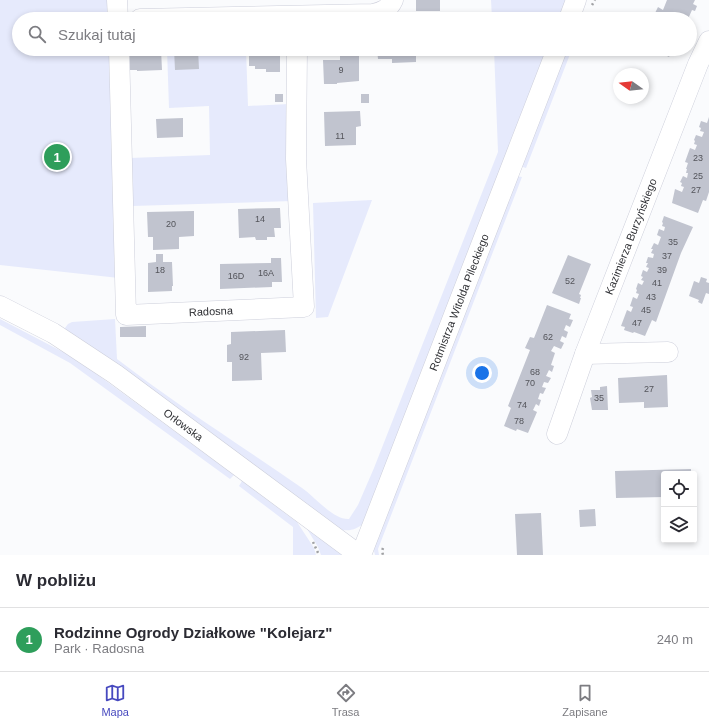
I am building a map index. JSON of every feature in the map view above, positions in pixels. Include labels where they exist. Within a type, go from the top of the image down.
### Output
[{"type":"street","points":[[117,0],[118,12]]},
{"type":"street","points":[[382,12],[391,6],[393,0]]},
{"type":"street","points":[[572,12],[576,0]]},
{"type":"street","name":"Kazimierza Burzyńskiego","points":[[557,434],[585,354],[704,66],[709,41]]},
{"type":"street","name":"Radosna","points":[[118,56],[126,315],[304,307],[296,159],[297,56]]},
{"type":"street","name":"Rotmistrza Witolda Pileckiego","points":[[360,555],[554,56]]},
{"type":"street","name":"Orłowska","points":[[0,306],[53,333],[115,374],[360,555]]},
{"type":"street","points":[[585,354],[668,352]]},
{"type":"shaded area","points":[[0,0],[107,0],[108,12],[12,12],[12,56],[109,56],[119,278],[0,265]]},
{"type":"shaded area","points":[[491,0],[569,0],[564,12],[492,12]]},
{"type":"shaded area","points":[[167,56],[246,56],[248,106],[289,104],[292,201],[132,206],[130,158],[210,155],[209,106],[169,108]]},
{"type":"shaded area","points":[[494,56],[546,56],[365,522],[356,529],[338,529],[66,334],[65,328],[72,322],[115,319],[117,359],[186,409],[302,488],[330,512],[337,516],[349,519],[358,505],[374,468],[498,152]]},
{"type":"shaded area","points":[[563,56],[569,56],[526,168],[520,166]]},
{"type":"shaded area","points":[[516,176],[522,177],[378,549],[379,555],[375,555],[373,547]]},
{"type":"shaded area","points":[[372,200],[328,317],[316,318],[313,203]]},
{"type":"shaded area","points":[[0,319],[65,353],[87,367],[234,475],[230,479],[70,363],[0,325]]},
{"type":"shaded area","points":[[242,481],[297,522],[314,548],[316,555],[293,555],[293,527],[239,486]]},
{"type":"shaded area","points":[[301,519],[344,555],[321,555],[318,547]]},
{"type":"building","points":[[416,0],[440,0],[440,11],[416,11]]},
{"type":"building","points":[[667,0],[695,0],[693,4],[697,6],[695,11],[692,10],[691,12],[656,12],[658,7],[663,10]]},
{"type":"building","points":[[129,56],[161,56],[162,70],[130,70]]},
{"type":"building","points":[[174,56],[198,56],[199,69],[175,70]]},
{"type":"building","points":[[249,56],[280,56],[280,72],[266,72],[266,69],[255,69],[255,66],[249,66]]},
{"type":"building","points":[[340,56],[359,56],[359,81],[324,84],[323,60],[340,60]]},
{"type":"building","points":[[378,56],[416,56],[416,62],[392,63],[392,59],[378,59]]},
{"type":"building","points":[[275,94],[283,94],[283,102],[275,102]]},
{"type":"building","points":[[361,94],[369,94],[369,103],[361,103]]},
{"type":"building","points":[[360,111],[361,126],[356,127],[356,145],[325,146],[324,112]]},
{"type":"building","points":[[709,117],[709,192],[706,201],[703,200],[698,213],[672,203],[675,189],[682,192],[684,187],[681,186],[682,183],[680,182],[683,176],[687,178],[688,173],[686,173],[686,169],[688,163],[685,162],[690,148],[695,150],[697,145],[694,144],[694,140],[696,135],[702,137],[704,132],[700,131],[701,128],[699,127],[701,121],[707,123]]},
{"type":"building","points":[[183,118],[183,137],[157,138],[156,119]]},
{"type":"building","points":[[280,208],[281,228],[274,228],[275,237],[267,237],[267,240],[256,240],[255,237],[239,238],[238,209]]},
{"type":"building","points":[[194,211],[194,236],[179,237],[179,249],[153,250],[153,237],[148,237],[147,212]]},
{"type":"building","points":[[664,216],[693,227],[681,253],[656,322],[652,320],[645,336],[624,330],[625,327],[621,326],[627,310],[631,312],[633,307],[630,306],[633,297],[637,299],[639,294],[636,293],[636,289],[638,283],[642,285],[644,281],[641,280],[643,277],[641,276],[643,270],[647,272],[649,268],[646,267],[648,257],[653,258],[654,254],[651,253],[653,249],[651,249],[654,243],[658,245],[661,237],[657,235],[659,229],[664,231],[665,227],[662,226],[662,222]]},
{"type":"building","points":[[156,254],[163,254],[163,262],[172,262],[172,291],[148,292],[148,263],[156,262]]},
{"type":"building","points":[[568,255],[591,264],[579,294],[581,295],[581,298],[579,304],[552,293]]},
{"type":"building","points":[[271,258],[281,258],[282,282],[272,282],[272,287],[220,289],[220,264],[271,263]]},
{"type":"building","points":[[701,277],[707,279],[706,282],[709,283],[709,294],[706,293],[702,304],[698,302],[699,300],[689,296],[694,281],[699,283]]},
{"type":"building","points":[[547,305],[571,314],[569,319],[573,320],[570,327],[566,325],[564,330],[568,332],[566,338],[562,336],[560,341],[564,343],[561,349],[554,346],[551,351],[555,353],[551,365],[554,366],[552,372],[549,370],[546,376],[551,378],[548,383],[544,382],[542,387],[546,388],[543,394],[540,393],[538,399],[541,400],[539,406],[536,404],[533,410],[537,412],[528,433],[517,429],[516,431],[504,426],[511,408],[508,406],[530,350],[525,348],[530,337],[534,338]]},
{"type":"building","points":[[146,326],[146,337],[120,337],[120,327]]},
{"type":"building","points":[[285,330],[286,352],[261,353],[262,380],[232,381],[232,362],[227,362],[227,345],[231,344],[231,332]]},
{"type":"building","points":[[667,375],[668,407],[644,408],[644,402],[619,403],[618,378]]},
{"type":"building","points":[[607,386],[608,410],[592,410],[590,398],[592,397],[591,390],[600,390],[600,387]]},
{"type":"building","points":[[691,469],[691,471],[661,471],[661,497],[616,498],[615,471]]},
{"type":"building","points":[[595,509],[596,526],[580,527],[579,510]]},
{"type":"building","points":[[541,513],[543,555],[517,555],[515,514]]},
{"type":"place","name":"Rodzinne Ogrody Działkowe \"Kolejarz\"","points":[[57,157]]}]
